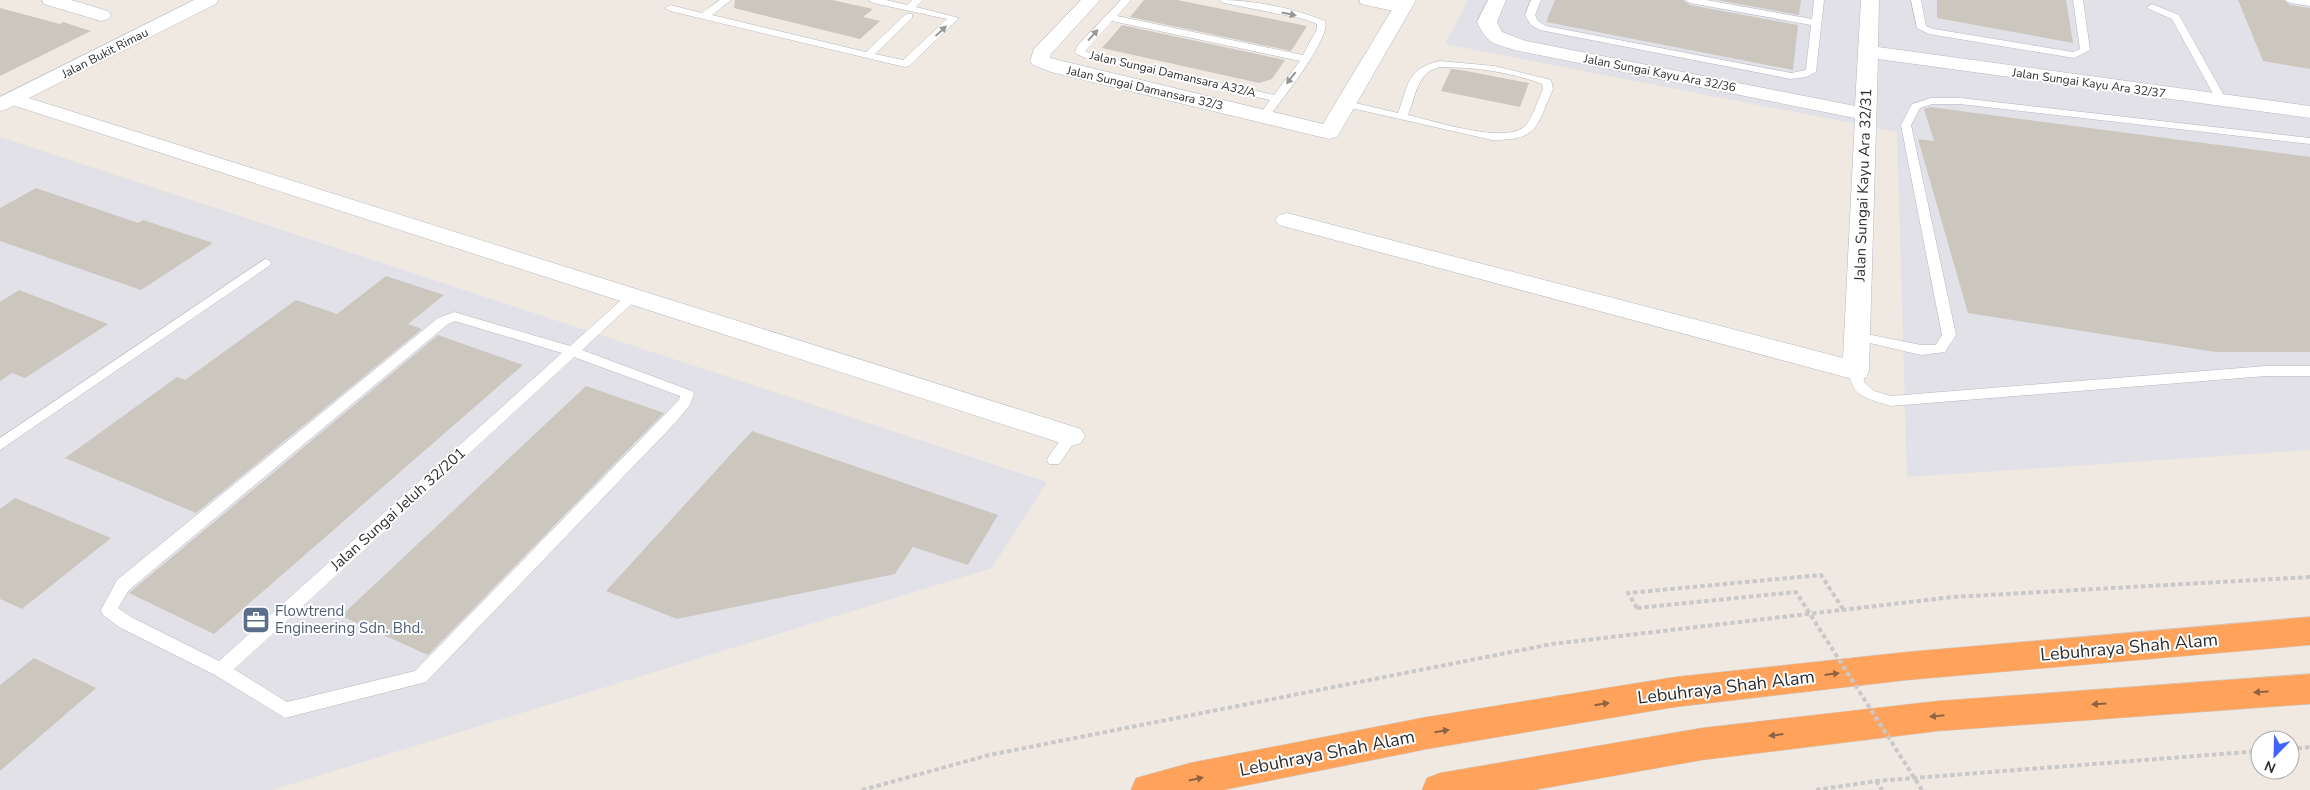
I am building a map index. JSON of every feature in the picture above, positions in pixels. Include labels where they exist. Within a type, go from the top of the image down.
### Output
[{"type":"highway","name":"Lebuhraya Shah Alam","points":[[1149,790],[1427,733],[1675,692],[1907,666],[2310,631]]},
{"type":"highway","points":[[1440,790],[1702,744],[1928,717],[2310,689]]},
{"type":"street","points":[[51,0],[101,15]]},
{"type":"street","name":"Jalan Bukit Rimau","points":[[6,102],[209,0]]},
{"type":"street","name":"Jalan Sungai Damansara 32/3","points":[[1091,0],[1041,53],[1040,60],[1051,66],[1329,132],[1347,104]]},
{"type":"street","points":[[1347,104],[1405,3],[1368,0]]},
{"type":"street","name":"Jalan Sungai Kayu Ara 32/36","points":[[1498,0],[1487,22],[1494,36],[1521,46],[1866,114]]},
{"type":"street","name":"Jalan Sungai Kayu Ara 32/31","points":[[1856,371],[1870,0]]},
{"type":"street","name":"Jalan Sungai Kayu Ara 32/37","points":[[1868,52],[2310,112]]},
{"type":"street","points":[[6,102],[1071,436]]},
{"type":"street","points":[[1287,220],[1856,371]]},
{"type":"lane","points":[[681,0],[670,8],[906,64],[954,18],[909,12],[873,0]]},
{"type":"lane","points":[[704,16],[726,0]]},
{"type":"lane","points":[[868,55],[918,0]]},
{"type":"lane","name":"Jalan Sungai Damansara A32/A","points":[[1126,0],[1080,52],[1091,57],[1276,98]]},
{"type":"lane","points":[[1224,0],[1307,17],[1322,23],[1322,29],[1306,59],[1264,116]]},
{"type":"lane","points":[[1536,0],[1530,15],[1534,23],[1543,28],[1791,76],[1811,72],[1819,0]]},
{"type":"lane","points":[[1690,0],[1816,23]]},
{"type":"lane","points":[[1916,0],[1922,28],[1932,32],[2074,55],[2086,50],[2078,0]]},
{"type":"lane","points":[[2290,0],[2310,3]]},
{"type":"lane","points":[[2152,7],[2176,17],[2222,101]]},
{"type":"lane","points":[[1109,17],[1306,59]]},
{"type":"lane","points":[[1347,104],[1402,117],[1492,136],[1514,137],[1530,128],[1548,89],[1547,82],[1448,62],[1428,65],[1419,72],[1402,117]]},
{"type":"lane","points":[[1857,336],[1922,350],[1940,349],[1949,335],[1906,125],[1916,106],[1931,101],[1960,101],[2310,141]]},
{"type":"lane","points":[[0,445],[266,263]]},
{"type":"lane","name":"Jalan Sungai Jeluh 32/201","points":[[221,670],[632,297]]},
{"type":"lane","points":[[454,316],[572,351],[670,386],[687,394],[685,402],[420,676],[285,710],[221,670],[125,622],[109,610],[113,600],[123,585],[442,321],[454,316]]},
{"type":"lane","points":[[1856,371],[1857,384],[1869,394],[1891,401],[2266,371],[2310,371]]},
{"type":"lane","points":[[1054,460],[1071,436]]},
{"type":"path","points":[[1844,610],[1821,575],[1628,593],[1637,608],[1796,592],[1922,790]]},
{"type":"path","points":[[862,790],[989,755],[1552,644],[1952,597],[2310,578]]},
{"type":"path","points":[[1816,790],[1876,781],[2250,752]]},
{"type":"path","points":[[1876,781],[1882,790]]},
{"type":"shaded area","points":[[1468,0],[2310,0],[2310,450],[1907,477],[1897,132],[1445,44]]},
{"type":"shaded area","points":[[0,137],[1047,482],[992,568],[272,790],[0,790]]},
{"type":"building","points":[[735,0],[832,0],[873,9],[863,17],[880,21],[860,39],[734,8]]},
{"type":"building","points":[[1144,0],[1177,0],[1307,26],[1291,51],[1130,17]]},
{"type":"building","points":[[1555,0],[1683,0],[1690,5],[1798,25],[1793,70],[1546,22]]},
{"type":"building","points":[[1717,0],[1801,0],[1799,15]]},
{"type":"building","points":[[1937,0],[2066,0],[2073,43],[1937,18]]},
{"type":"building","points":[[2238,0],[2283,0],[2290,5],[2310,8],[2310,69],[2263,61]]},
{"type":"building","points":[[0,8],[60,24],[63,22],[91,31],[0,76]]},
{"type":"building","points":[[1122,25],[1285,60],[1272,79],[1259,83],[1102,48]]},
{"type":"building","points":[[1451,69],[1529,83],[1520,107],[1441,91]]},
{"type":"building","points":[[1930,107],[2310,157],[2310,352],[2215,352],[1968,313],[1918,139],[1934,141],[1924,109]]},
{"type":"building","points":[[36,188],[138,223],[143,220],[213,243],[141,290],[0,241],[0,208]]},
{"type":"building","points":[[386,276],[444,295],[408,324],[422,329],[196,513],[65,458],[177,377],[185,380],[296,300],[337,314]]},
{"type":"building","points":[[19,290],[108,324],[25,378],[12,373],[0,381],[0,302]]},
{"type":"building","points":[[438,335],[523,365],[214,634],[129,593]]},
{"type":"building","points":[[586,386],[664,413],[428,655],[341,616]]},
{"type":"building","points":[[752,431],[998,515],[968,565],[913,547],[895,574],[677,619],[606,591]]},
{"type":"building","points":[[15,498],[111,538],[22,609],[0,599],[0,509]]},
{"type":"building","points":[[34,658],[96,688],[0,771],[0,685]]},
{"type":"place","name":"Flowtrend Engineering Sdn. Bhd.","points":[[256,620]]}]
